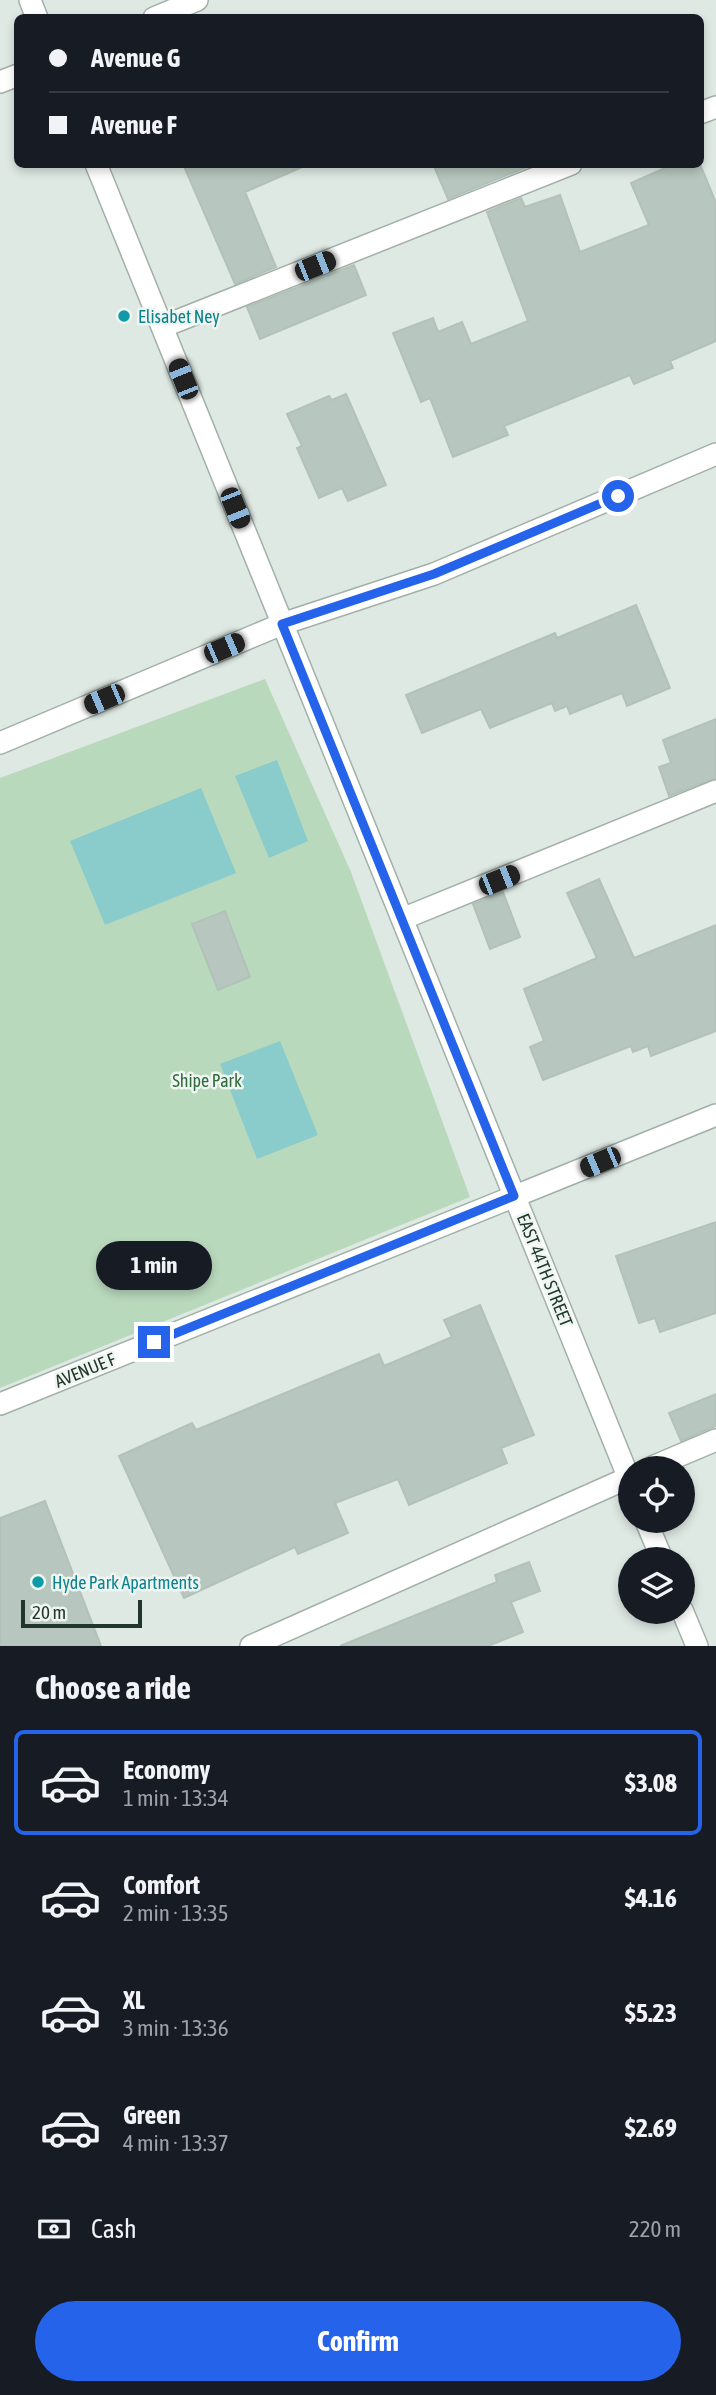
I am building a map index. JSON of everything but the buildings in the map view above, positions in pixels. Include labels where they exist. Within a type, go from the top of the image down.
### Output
[{"type":"street","points":[[164,14],[197,0]]},
{"type":"street","name":"EAST 44TH STREET","points":[[98,168],[621,1456]]},
{"type":"street","points":[[162,327],[561,168]]},
{"type":"street","points":[[0,743],[282,624],[434,574],[716,454]]},
{"type":"street","points":[[402,919],[716,791]]},
{"type":"street","name":"AVENUE F","points":[[0,1404],[716,1115]]},
{"type":"street","points":[[678,1456],[716,1440]]},
{"type":"street","points":[[251,1646],[618,1483]]},
{"type":"street","points":[[688,1624],[697,1646]]},
{"type":"green space","name":"Shipe Park","points":[[265,679],[351,872],[470,1197],[0,1388],[0,778]]},
{"type":"water","points":[[277,760],[308,841],[269,858],[235,776]]},
{"type":"water","points":[[201,788],[236,873],[105,925],[70,841]]},
{"type":"water","points":[[280,1041],[318,1135],[257,1159],[220,1064]]},
{"type":"place","name":"Elisabet Ney","points":[[124,316]]},
{"type":"place","name":"Hyde Park Apartments","points":[[38,1582]]},
{"type":"route","points":[[154,1342],[514,1196],[282,624],[434,574],[618,496]]}]
